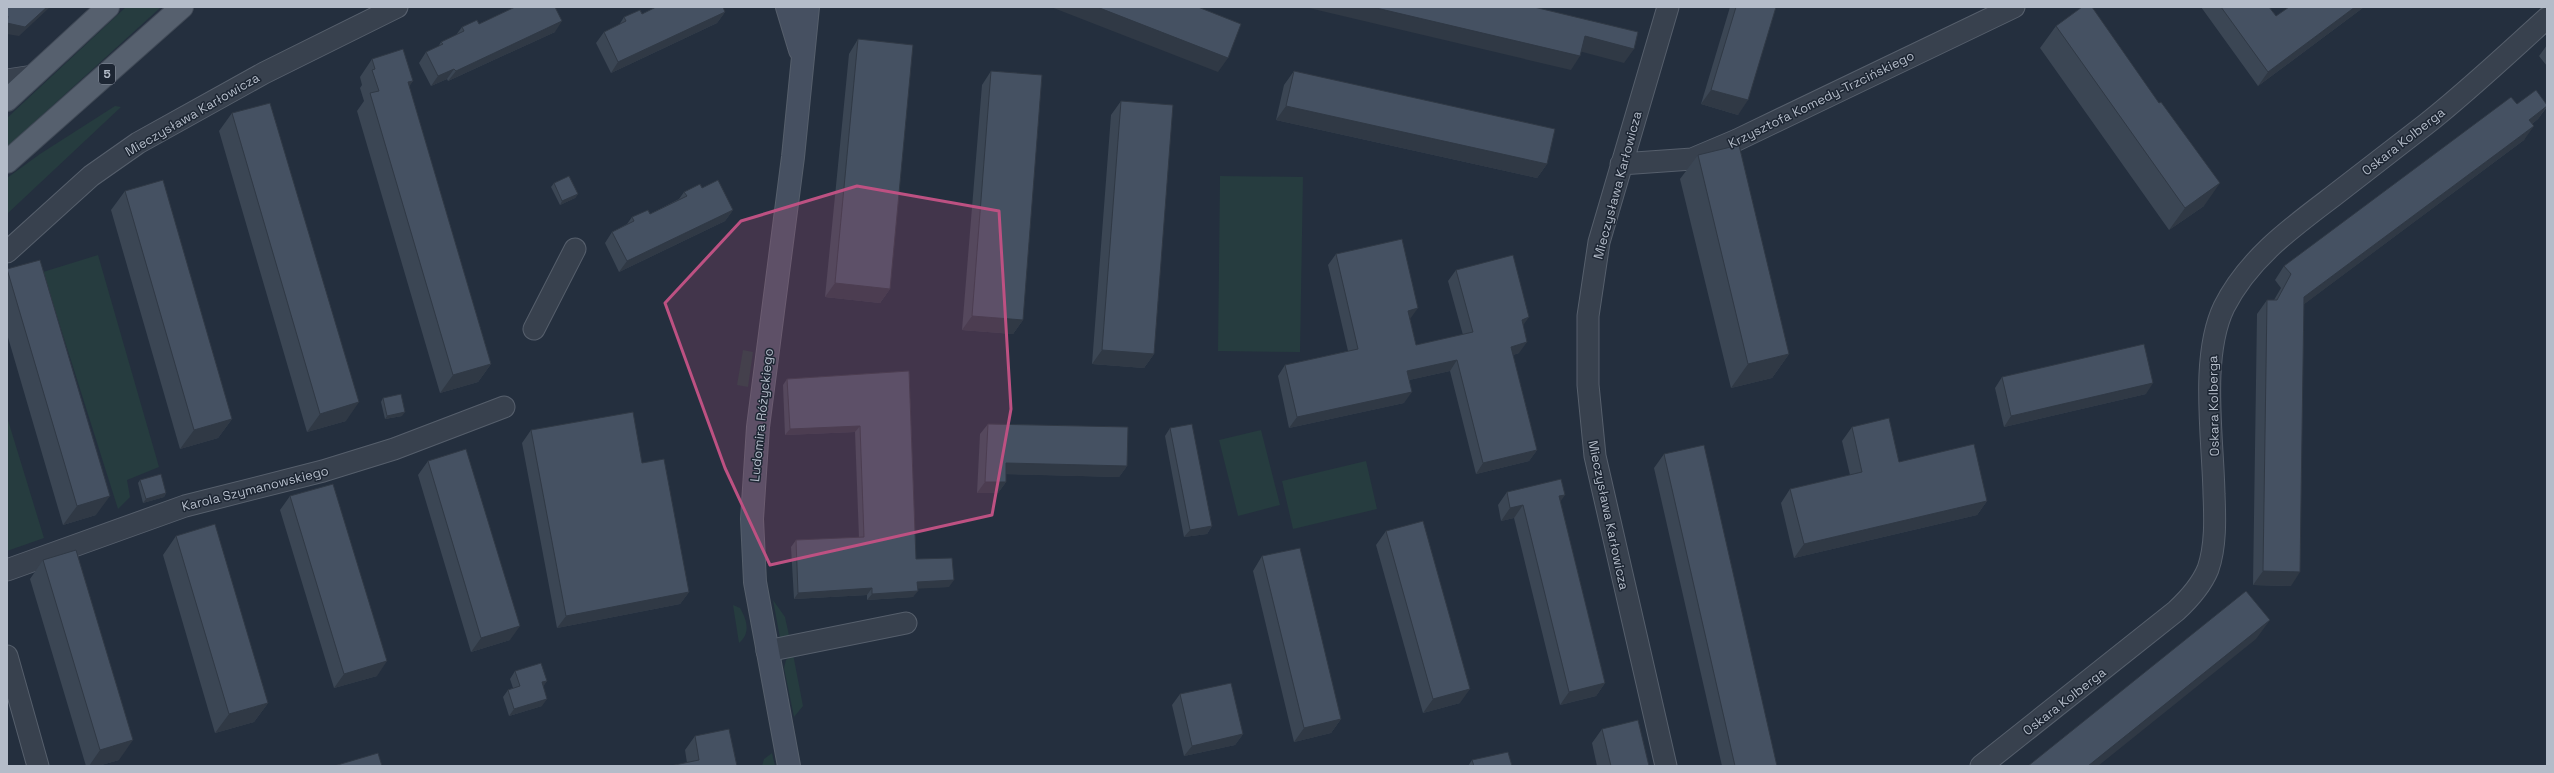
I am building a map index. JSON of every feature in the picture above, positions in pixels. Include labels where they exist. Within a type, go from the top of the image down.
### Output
[{"type":"main road","points":[[7,100],[108,7]]},
{"type":"main road","name":"5","points":[[7,162],[182,7]]},
{"type":"street","name":"Mieczysława Karłowicza","points":[[7,252],[91,176],[138,143],[264,73],[397,7]]},
{"type":"street","name":"Ludomira Różyckiego","points":[[787,7],[804,63]]},
{"type":"street","name":"Ludomira Różyckiego","points":[[789,766],[767,651],[753,554],[754,480],[758,427],[804,63],[808,7]]},
{"type":"street","name":"Mieczysława Karłowicza","points":[[1666,766],[1596,463],[1588,385],[1588,316],[1599,242],[1668,7]]},
{"type":"street","name":"Krzysztofa Komedy-Trzcińskiego","points":[[1621,164],[1692,159],[1737,140],[2014,7]]},
{"type":"street","name":"Oskara Kolberga","points":[[1981,766],[2176,611],[2202,581],[2211,556],[2215,515],[2211,392],[2213,342],[2224,309],[2240,278],[2265,251],[2298,223],[2433,118],[2547,18]]},
{"type":"street","points":[[7,80],[33,76]]},
{"type":"street","points":[[534,329],[575,248]]},
{"type":"street","name":"Karola Szymanowskiego","points":[[7,570],[185,506],[323,472],[394,450],[504,407]]},
{"type":"street","points":[[767,651],[906,622]]},
{"type":"street","points":[[7,656],[38,766]]},
{"type":"highlighted area","points":[[857,186],[999,211],[1011,409],[992,515],[770,565],[725,468],[665,303],[741,221]]},
{"type":"green space","points":[[126,7],[161,7],[7,147],[7,118]]},
{"type":"green space","points":[[115,106],[121,107],[7,214],[7,178],[40,154]]},
{"type":"green space","points":[[1220,176],[1303,177],[1300,352],[1218,351]]},
{"type":"green space","points":[[98,255],[159,467],[127,480],[130,497],[118,509],[43,272]]},
{"type":"green space","points":[[743,350],[753,352],[748,387],[737,385]]},
{"type":"green space","points":[[7,417],[44,538],[7,551]]},
{"type":"green space","points":[[1261,430],[1280,505],[1238,516],[1219,440]]},
{"type":"green space","points":[[1366,461],[1377,509],[1293,529],[1282,481]]},
{"type":"green space","points":[[773,600],[785,617],[790,640],[780,638]]},
{"type":"green space","points":[[733,605],[740,608],[747,626],[745,635],[739,643]]},
{"type":"green space","points":[[793,654],[803,706],[794,717],[784,668],[786,660]]},
{"type":"green space","points":[[772,753],[775,766],[762,766],[764,759]]},
{"type":"building","points":[[7,7],[47,7],[25,27],[7,23]]},
{"type":"building","points":[[515,7],[555,7],[562,21],[456,71],[454,69],[438,76],[426,52],[443,44],[441,42],[464,31],[462,27],[477,20],[479,24]]},
{"type":"building","points":[[656,7],[723,7],[725,12],[618,62],[604,32],[626,21],[624,17],[640,10],[642,14]]},
{"type":"building","points":[[1097,7],[1198,7],[1241,24],[1228,58]]},
{"type":"building","points":[[1372,7],[1534,7],[1638,32],[1634,49],[1585,36],[1580,56]]},
{"type":"building","points":[[1736,7],[1776,7],[1748,100],[1711,90]]},
{"type":"building","points":[[2082,7],[2092,7],[2159,103],[2161,102],[2220,183],[2185,208],[2056,26]]},
{"type":"building","points":[[2221,7],[2269,7],[2276,16],[2289,7],[2355,7],[2268,72]]},
{"type":"building","points":[[858,39],[913,45],[890,289],[835,283]]},
{"type":"building","points":[[403,49],[413,81],[408,82],[491,364],[453,375],[370,93],[379,91],[372,70],[375,69],[372,59]]},
{"type":"building","points":[[991,71],[1042,75],[1023,320],[972,316]]},
{"type":"building","points":[[1294,71],[1555,129],[1547,164],[1286,106]]},
{"type":"building","points":[[2536,90],[2547,106],[2529,120],[2534,126],[2304,297],[2300,572],[2263,571],[2267,300],[2277,300],[2291,274],[2284,266],[2511,97],[2517,104]]},
{"type":"building","points":[[1121,101],[1173,105],[1154,354],[1102,350]]},
{"type":"building","points":[[270,103],[359,402],[320,414],[232,113]]},
{"type":"building","points":[[1739,145],[1789,354],[1748,364],[1698,155]]},
{"type":"building","points":[[569,176],[578,194],[562,201],[554,183]]},
{"type":"building","points":[[163,180],[232,419],[194,430],[125,191]]},
{"type":"building","points":[[718,180],[733,210],[627,261],[612,232],[634,221],[632,217],[648,210],[650,214],[687,196],[684,192],[700,184],[702,188]]},
{"type":"building","points":[[1402,239],[1418,308],[1408,311],[1416,345],[1473,332],[1456,270],[1513,255],[1529,317],[1522,320],[1527,342],[1511,347],[1537,450],[1483,463],[1457,360],[1407,371],[1412,392],[1297,417],[1285,365],[1358,349],[1336,254]]},
{"type":"building","points":[[40,260],[110,496],[77,506],[7,269]]},
{"type":"building","points":[[2144,344],[2153,383],[2011,416],[2002,377]]},
{"type":"building","points":[[909,371],[916,559],[952,558],[954,580],[917,582],[918,591],[872,594],[872,588],[798,593],[796,540],[864,537],[860,426],[790,429],[787,379]]},
{"type":"building","points":[[401,394],[405,412],[387,416],[383,398]]},
{"type":"building","points":[[633,412],[642,463],[664,459],[689,592],[566,616],[531,430]]},
{"type":"building","points":[[1889,418],[1899,462],[1974,444],[1987,501],[1804,544],[1790,489],[1862,472],[1852,427]]},
{"type":"building","points":[[988,424],[1128,427],[1127,466],[1006,463],[1006,482],[985,482]]},
{"type":"building","points":[[1192,424],[1212,526],[1190,530],[1170,428]]},
{"type":"building","points":[[1704,445],[1777,766],[1735,766],[1664,454]]},
{"type":"building","points":[[466,449],[520,626],[481,638],[428,461]]},
{"type":"building","points":[[161,474],[166,493],[146,499],[140,480]]},
{"type":"building","points":[[1561,479],[1565,495],[1559,496],[1605,683],[1569,692],[1523,505],[1510,508],[1507,492]]},
{"type":"building","points":[[333,484],[387,661],[344,674],[290,496]]},
{"type":"building","points":[[1423,521],[1470,689],[1433,699],[1386,531]]},
{"type":"building","points":[[215,524],[268,703],[229,714],[176,536]]},
{"type":"building","points":[[1300,548],[1341,719],[1304,728],[1262,556]]},
{"type":"building","points":[[76,550],[133,740],[100,750],[43,560]]},
{"type":"building","points":[[2246,591],[2270,620],[2088,766],[2028,766]]},
{"type":"building","points":[[541,663],[547,681],[542,682],[547,699],[514,709],[508,690],[520,686],[515,671]]},
{"type":"building","points":[[1231,683],[1243,734],[1192,746],[1180,694]]},
{"type":"building","points":[[1638,720],[1649,766],[1611,766],[1602,729]]},
{"type":"building","points":[[729,729],[737,766],[670,766],[699,760],[695,736]]},
{"type":"building","points":[[1508,752],[1512,766],[1474,766],[1472,760]]},
{"type":"building","points":[[378,753],[382,766],[334,766]]}]
